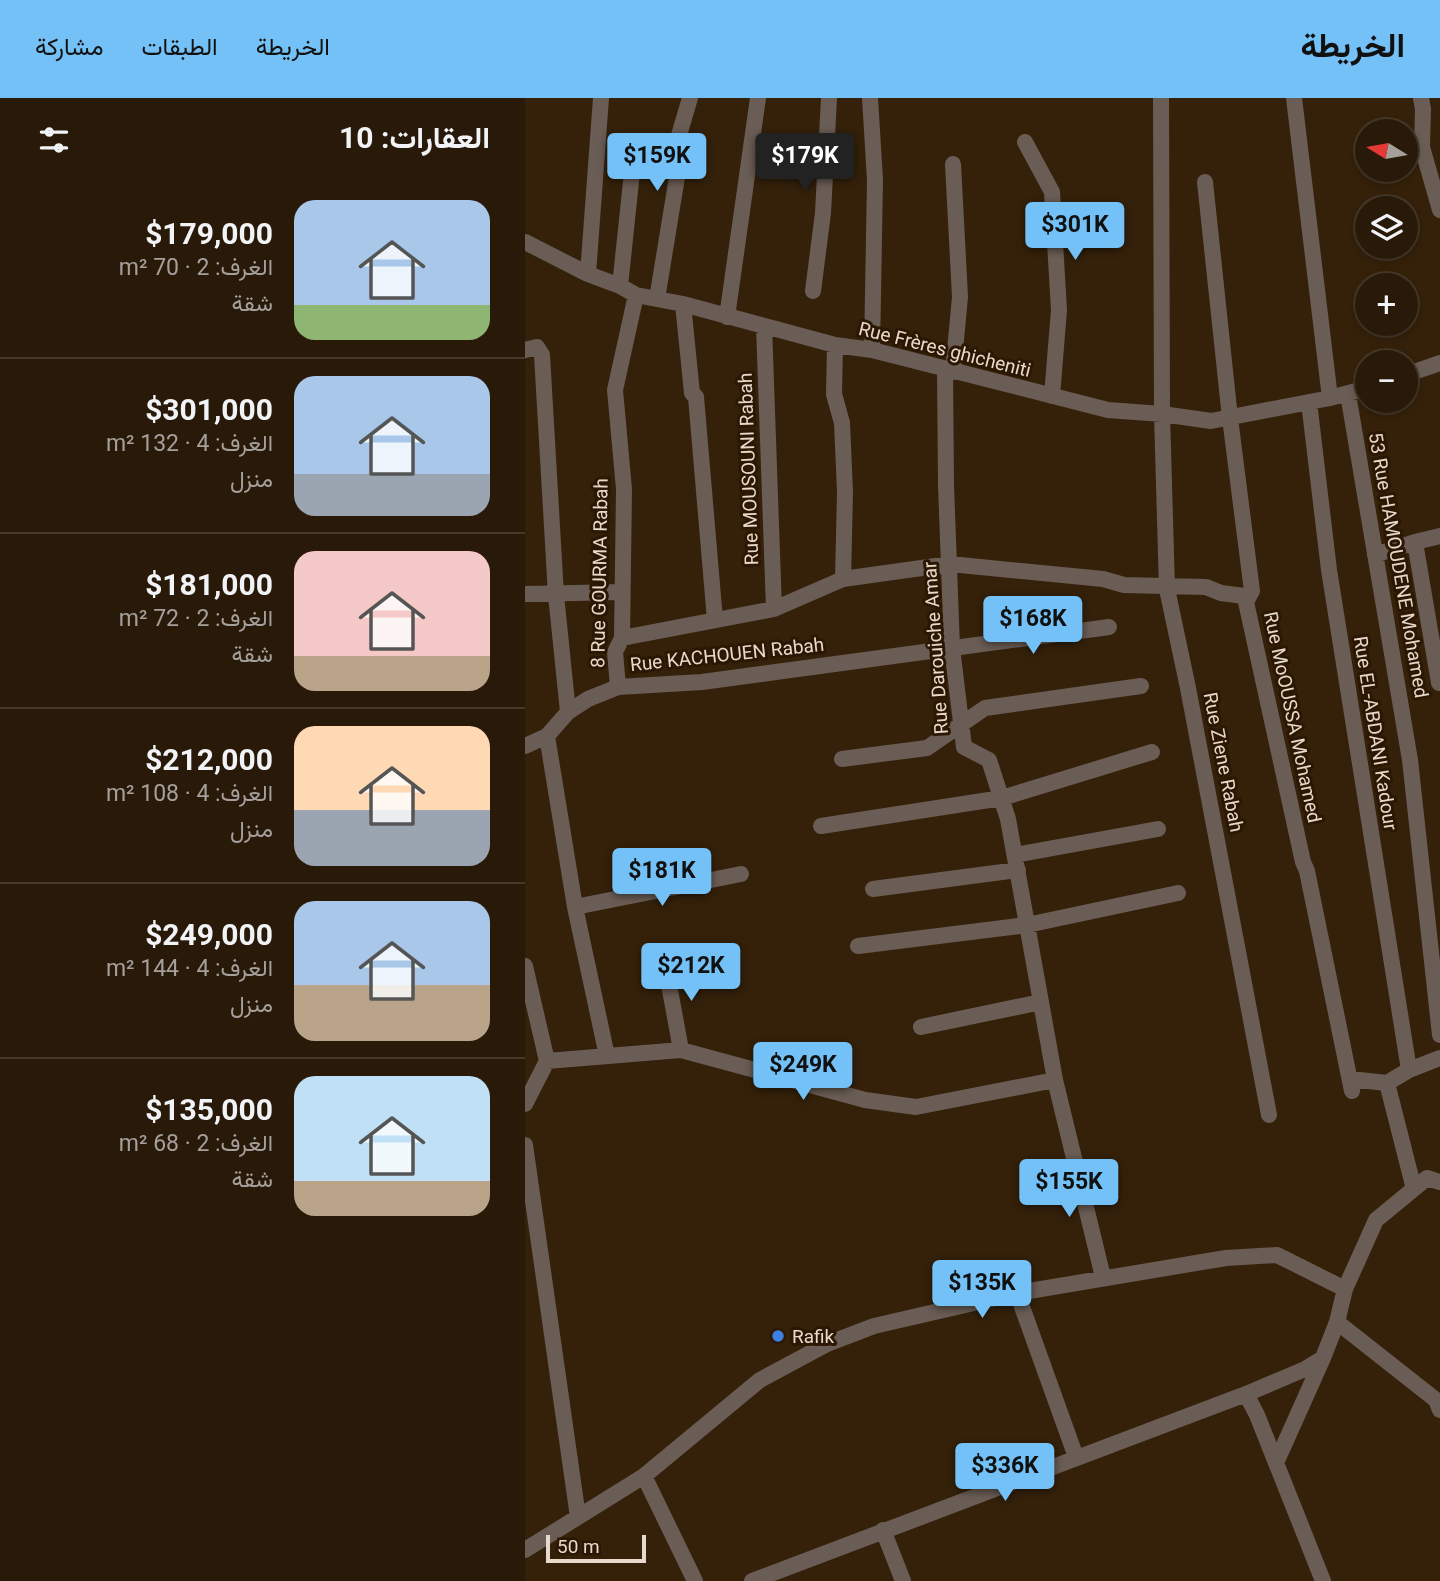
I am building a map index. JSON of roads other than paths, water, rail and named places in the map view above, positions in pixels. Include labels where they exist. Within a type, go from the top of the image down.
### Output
[{"type":"street","points":[[588,274],[601,98]]},
{"type":"street","points":[[657,299],[678,171],[671,159],[690,98]]},
{"type":"street","points":[[727,317],[758,98]]},
{"type":"street","points":[[813,291],[823,213],[829,98]]},
{"type":"street","points":[[870,98],[875,180],[872,350]]},
{"type":"street","name":"Rue Ziene Rabah","points":[[1161,98],[1162,414],[1167,586],[1269,1115]]},
{"type":"street","points":[[1294,98],[1330,398]]},
{"type":"street","points":[[1421,98],[1422,147],[1440,210]]},
{"type":"street","points":[[1025,142],[1052,192],[1059,310],[1052,397]]},
{"type":"street","points":[[620,285],[635,144]]},
{"type":"street","name":"Rue Darouiche Amar","points":[[953,164],[960,297],[949,371],[946,485],[952,648],[961,725],[964,747],[989,760],[1009,819],[1055,1080],[1103,1277]]},
{"type":"street","name":"Rue MoOUSSA Mohamed","points":[[1205,182],[1230,418],[1252,591],[1246,602],[1307,871],[1351,1085],[1387,1083]]},
{"type":"street","name":"Rue Frères ghicheniti","points":[[525,242],[588,274],[620,285],[636,295],[683,304],[835,345],[872,350],[1108,410],[1211,421],[1355,392]]},
{"type":"street","name":"8 Rue GOURMA Rabah","points":[[618,687],[615,652],[622,638],[624,489],[615,390],[636,295]]},
{"type":"street","points":[[683,304],[692,393],[696,397],[715,620]]},
{"type":"street","name":"Rue MOUSOUNI Rabah","points":[[764,326],[774,610]]},
{"type":"street","points":[[835,345],[834,394],[842,423],[845,492],[843,579]]},
{"type":"street","points":[[525,350],[537,347],[542,355],[556,595],[568,712]]},
{"type":"street","points":[[1418,371],[1440,363]]},
{"type":"street","name":"53 Rue HAMOUDENE Mohamed","points":[[1348,394],[1410,760],[1440,1035]]},
{"type":"street","name":"Rue EL-ABDANI Kadour","points":[[1309,402],[1328,570],[1409,1070]]},
{"type":"street","points":[[1375,555],[1440,536]]},
{"type":"street","points":[[1415,542],[1439,684]]},
{"type":"street","points":[[622,638],[774,610],[843,579],[950,564],[1103,579],[1124,585],[1206,587],[1221,593],[1244,596]]},
{"type":"street","points":[[525,594],[622,592]]},
{"type":"street","name":"Rue KACHOUEN Rabah","points":[[525,746],[547,736],[568,712],[588,699],[618,687],[702,682],[1109,627]]},
{"type":"street","points":[[842,759],[927,748],[985,708],[1141,686]]},
{"type":"street","points":[[547,736],[575,907],[607,1056]]},
{"type":"street","points":[[821,826],[1002,798],[1152,752]]},
{"type":"street","points":[[873,889],[1016,862],[1158,829]]},
{"type":"street","points":[[575,907],[741,874]]},
{"type":"street","points":[[858,946],[1027,925],[1178,893]]},
{"type":"street","points":[[665,963],[681,1050]]},
{"type":"street","points":[[525,966],[547,1061],[525,1104]]},
{"type":"street","points":[[921,1027],[1041,1002]]},
{"type":"street","points":[[547,1061],[681,1050],[865,1100],[916,1107],[1055,1080]]},
{"type":"street","points":[[1414,1189],[1387,1083],[1409,1070],[1440,1058]]},
{"type":"street","points":[[525,1145],[578,1517]]},
{"type":"street","points":[[1276,1463],[1323,1359],[1337,1322],[1345,1289],[1375,1220],[1427,1178],[1440,1182]]},
{"type":"street","points":[[525,1550],[644,1476],[760,1380],[827,1344],[874,1326],[1017,1293],[1226,1258],[1277,1255],[1345,1289]]},
{"type":"street","points":[[1017,1293],[1076,1457]]},
{"type":"street","points":[[1337,1322],[1437,1400],[1440,1410]]},
{"type":"street","points":[[752,1581],[1245,1394],[1323,1359]]},
{"type":"street","points":[[1245,1394],[1257,1415],[1323,1581]]},
{"type":"street","points":[[644,1476],[695,1581]]},
{"type":"street","points":[[883,1530],[903,1581]]},
{"type":"place","name":"Rafik","points":[[778,1336]]}]
